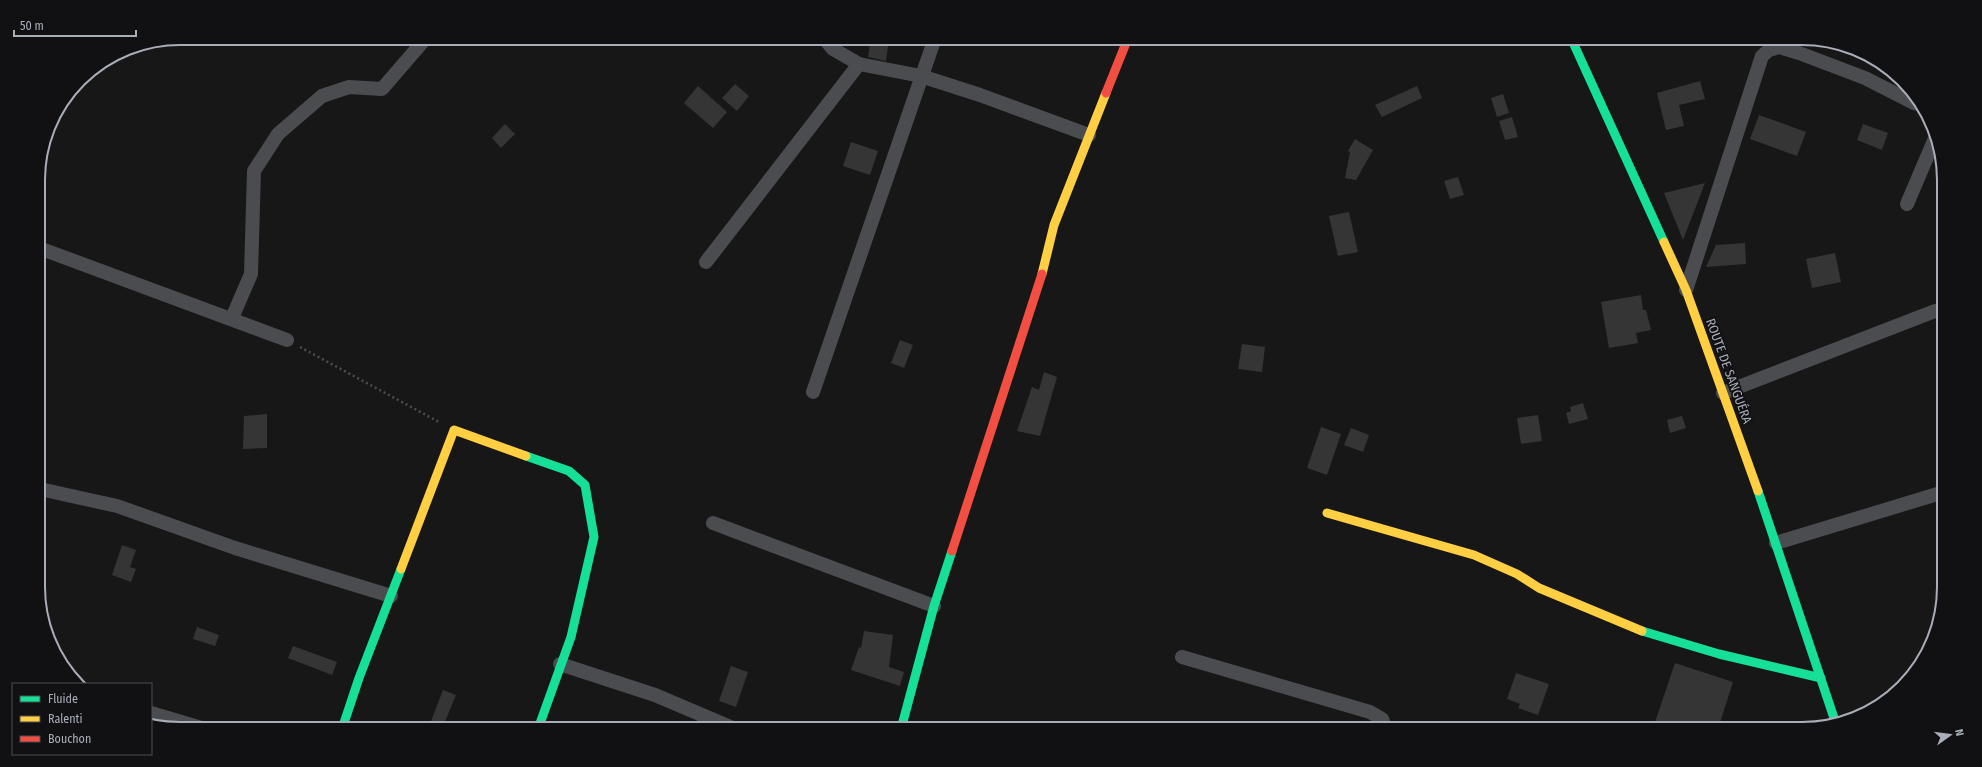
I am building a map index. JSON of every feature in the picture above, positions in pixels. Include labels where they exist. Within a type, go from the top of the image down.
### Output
[{"type":"street","points":[[232,318],[251,274],[254,171],[278,134],[322,96],[349,87],[382,89],[420,45]]},
{"type":"street","points":[[830,45],[833,49],[859,64],[921,76],[980,94],[1089,135]]},
{"type":"street","points":[[813,392],[932,45]]},
{"type":"street","points":[[904,722],[934,606],[1037,293],[1054,225],[1125,45]]},
{"type":"street","name":"ROUTE DE SANGUÉRA","points":[[1574,45],[1686,290],[1776,543],[1834,718]]},
{"type":"street","points":[[1686,290],[1762,56],[1769,50],[1779,47],[1799,53],[1865,78],[1911,102]]},
{"type":"street","points":[[706,262],[859,64]]},
{"type":"street","points":[[1907,204],[1932,145]]},
{"type":"street","points":[[45,250],[232,318],[287,340]]},
{"type":"street","points":[[1723,393],[1934,312]]},
{"type":"street","points":[[345,722],[454,430],[569,471],[585,485],[594,537],[571,637],[540,722]]},
{"type":"street","points":[[45,490],[117,506],[235,548],[391,596]]},
{"type":"street","points":[[1776,543],[1937,494]]},
{"type":"street","points":[[1327,513],[1474,555],[1517,574],[1539,588],[1637,629],[1719,654],[1821,678]]},
{"type":"street","points":[[713,523],[934,606]]},
{"type":"street","points":[[1182,657],[1370,712],[1382,719],[1383,722]]},
{"type":"street","points":[[560,664],[655,695],[719,722]]},
{"type":"street","points":[[152,713],[181,722]]},
{"type":"path","points":[[287,340],[454,430]]},
{"type":"building","points":[[870,45],[888,45],[886,61],[868,57]]},
{"type":"building","points":[[1700,81],[1705,99],[1679,105],[1684,126],[1666,130],[1657,93]]},
{"type":"building","points":[[735,84],[749,96],[737,111],[722,98]]},
{"type":"building","points":[[698,86],[727,112],[713,128],[684,103]]},
{"type":"building","points":[[1417,86],[1422,98],[1382,117],[1375,105]]},
{"type":"building","points":[[1503,94],[1509,113],[1497,117],[1491,98]]},
{"type":"building","points":[[1759,115],[1806,132],[1797,156],[1750,139]]},
{"type":"building","points":[[1512,117],[1518,137],[1505,140],[1499,121]]},
{"type":"building","points":[[505,124],[515,134],[501,148],[492,138]]},
{"type":"building","points":[[1863,124],[1888,133],[1882,150],[1857,140]]},
{"type":"building","points":[[1355,139],[1373,150],[1356,180],[1345,178],[1350,152],[1348,151]]},
{"type":"building","points":[[851,142],[878,151],[870,175],[843,166]]},
{"type":"building","points":[[1458,177],[1464,195],[1450,199],[1444,181]]},
{"type":"building","points":[[1705,183],[1683,240],[1664,193]]},
{"type":"building","points":[[1349,212],[1358,252],[1338,256],[1329,216]]},
{"type":"building","points":[[1745,243],[1746,264],[1706,267],[1716,245]]},
{"type":"building","points":[[1835,253],[1841,282],[1812,288],[1806,259]]},
{"type":"building","points":[[1641,295],[1643,310],[1646,310],[1651,330],[1636,333],[1638,343],[1609,348],[1601,302]]},
{"type":"building","points":[[900,340],[913,345],[904,368],[891,363]]},
{"type":"building","points":[[1242,344],[1265,347],[1262,372],[1238,369]]},
{"type":"building","points":[[1044,372],[1057,377],[1040,436],[1017,431],[1032,387],[1039,390]]},
{"type":"building","points":[[1583,403],[1588,419],[1569,424],[1566,413],[1571,411],[1570,407]]},
{"type":"building","points":[[267,414],[267,448],[243,449],[244,416]]},
{"type":"building","points":[[1538,415],[1542,441],[1521,444],[1517,418]]},
{"type":"building","points":[[1682,416],[1686,428],[1670,433],[1667,420]]},
{"type":"building","points":[[1321,427],[1341,434],[1327,475],[1307,468]]},
{"type":"building","points":[[1351,428],[1369,435],[1363,452],[1344,445]]},
{"type":"building","points":[[122,545],[136,550],[130,567],[136,569],[131,582],[112,575]]},
{"type":"building","points":[[197,627],[219,635],[215,646],[193,639]]},
{"type":"building","points":[[864,631],[893,635],[889,667],[904,672],[900,686],[851,670],[859,647],[861,648]]},
{"type":"building","points":[[293,646],[337,662],[332,675],[288,658]]},
{"type":"building","points":[[1675,663],[1733,682],[1720,722],[1655,722]]},
{"type":"building","points":[[731,666],[748,672],[736,707],[719,701]]},
{"type":"building","points":[[1516,673],[1549,684],[1538,715],[1518,708],[1520,704],[1507,699]]},
{"type":"building","points":[[443,690],[456,695],[445,722],[431,722]]},
{"type":"traffic: fast","points":[[1574,45],[1664,242]]},
{"type":"traffic: fast","points":[[526,456],[569,471],[585,485],[594,537],[571,637],[541,722]]},
{"type":"traffic: fast","points":[[1758,491],[1834,718]]},
{"type":"traffic: fast","points":[[903,722],[934,606],[952,551]]},
{"type":"traffic: fast","points":[[344,722],[359,678],[401,569]]},
{"type":"traffic: fast","points":[[1642,631],[1719,654],[1821,678]]},
{"type":"traffic: slow","points":[[1042,274],[1054,225],[1106,93]]},
{"type":"traffic: slow","points":[[1664,242],[1686,290],[1758,491]]},
{"type":"traffic: slow","points":[[401,569],[454,430],[526,456]]},
{"type":"traffic: slow","points":[[1327,513],[1474,555],[1517,574],[1539,588],[1642,631]]},
{"type":"traffic: jam","points":[[1106,93],[1125,45]]},
{"type":"traffic: jam","points":[[952,551],[1042,274]]}]
